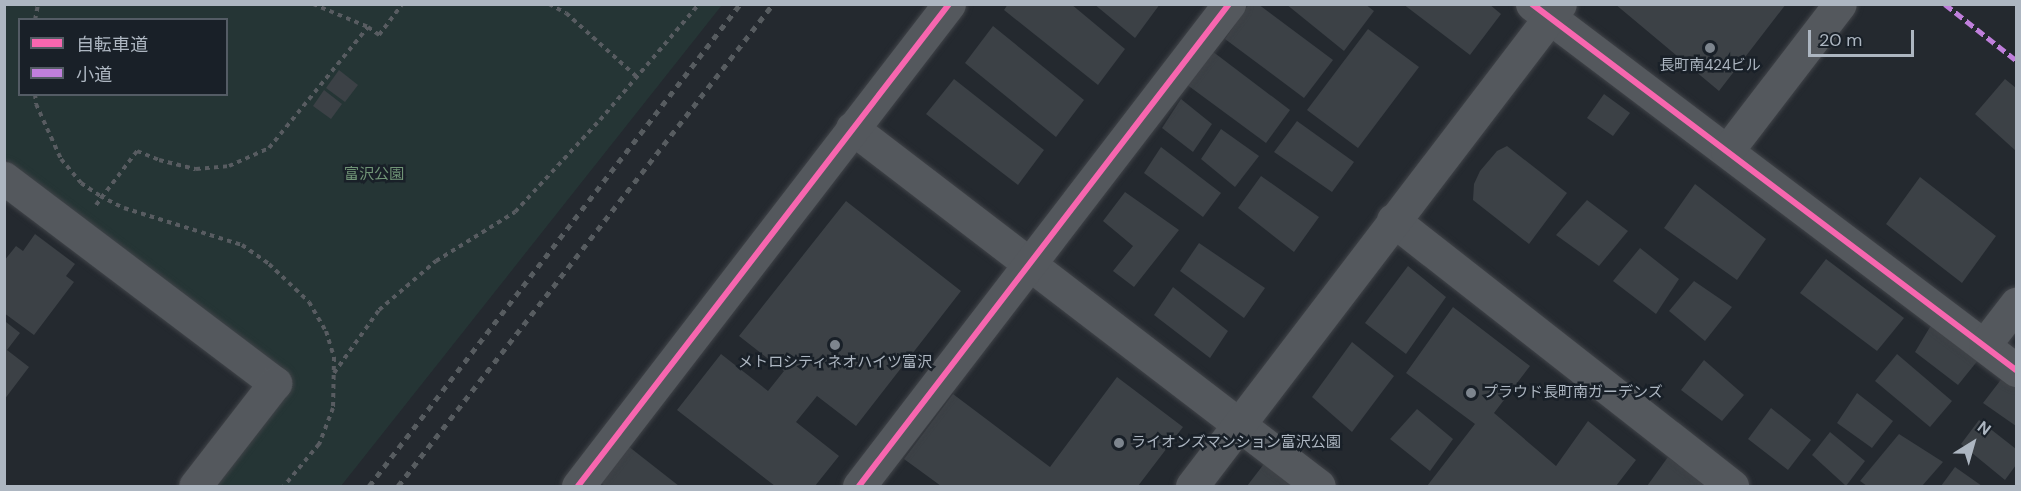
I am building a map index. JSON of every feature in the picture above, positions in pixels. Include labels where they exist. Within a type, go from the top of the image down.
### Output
[{"type":"street","points":[[578,486],[949,4]]},
{"type":"street","points":[[859,486],[1229,4]]},
{"type":"street","points":[[1727,151],[1840,4]]},
{"type":"street","points":[[1192,486],[1393,220],[1547,9],[1727,151],[2016,370]]},
{"type":"street","points":[[852,128],[1319,486]]},
{"type":"street","points":[[4,178],[275,383],[195,486]]},
{"type":"street","points":[[1393,220],[1732,486]]},
{"type":"street","points":[[1984,344],[2016,304]]},
{"type":"path","points":[[313,4],[368,27],[379,35],[402,4]]},
{"type":"path","points":[[549,4],[566,13],[637,76]]},
{"type":"path","points":[[334,374],[379,310],[436,261],[515,212],[699,4]]},
{"type":"path","points":[[108,191],[137,151],[159,160],[196,169],[229,166],[269,148],[368,27]]},
{"type":"path","points":[[35,96],[36,104],[61,159],[91,190],[124,208],[242,244],[269,264],[309,302],[326,331],[334,357],[333,408],[319,444],[284,486]]},
{"type":"green space","name":"富沢公園","points":[[4,5],[722,5],[341,486],[210,486],[292,380],[5,159]]},
{"type":"building","points":[[1008,4],[1071,4],[1125,49],[1098,85],[1004,10]]},
{"type":"building","points":[[1094,4],[1160,4],[1135,38]]},
{"type":"building","points":[[1249,4],[1258,4],[1333,60],[1304,98],[1225,39]]},
{"type":"building","points":[[1286,4],[1365,4],[1374,11],[1344,51]]},
{"type":"building","points":[[1403,4],[1489,4],[1501,14],[1470,55]]},
{"type":"building","name":"長町南424ビル","points":[[1615,4],[1708,6],[1786,4],[1719,91]]},
{"type":"building","points":[[993,26],[1084,100],[1056,137],[965,63]]},
{"type":"building","points":[[1368,29],[1419,67],[1358,148],[1307,110]]},
{"type":"building","points":[[1212,51],[1290,110],[1266,143],[1186,84]]},
{"type":"building","points":[[339,70],[358,85],[345,102],[326,88]]},
{"type":"building","points":[[954,79],[1044,150],[1018,185],[926,114]]},
{"type":"building","points":[[2005,79],[2016,88],[2016,151],[1975,114]]},
{"type":"building","points":[[324,90],[342,104],[331,119],[313,106]]},
{"type":"building","points":[[1604,94],[1630,113],[1613,136],[1587,118]]},
{"type":"building","points":[[1181,99],[1212,124],[1193,152],[1162,128]]},
{"type":"building","points":[[1297,121],[1354,162],[1332,192],[1274,152]]},
{"type":"building","points":[[1221,129],[1259,156],[1235,187],[1201,159]]},
{"type":"building","points":[[1507,146],[1567,193],[1529,244],[1473,200],[1474,184],[1480,171],[1497,151]]},
{"type":"building","points":[[1161,147],[1221,193],[1203,217],[1144,173]]},
{"type":"building","points":[[1261,176],[1319,217],[1294,252],[1238,208]]},
{"type":"building","points":[[1920,177],[1996,236],[1962,283],[1886,224]]},
{"type":"building","points":[[1695,184],[1766,239],[1737,280],[1664,228]]},
{"type":"building","points":[[1125,192],[1179,230],[1134,287],[1113,271],[1133,246],[1103,221]]},
{"type":"building","points":[[1587,200],[1628,231],[1599,266],[1556,235]]},
{"type":"building","name":"メトロシティネオハイツ富沢","points":[[846,201],[961,291],[856,426],[817,396],[796,422],[839,456],[815,486],[775,486],[677,410],[721,354],[768,391],[784,371],[739,336]]},
{"type":"building","points":[[35,234],[75,264],[66,276],[74,282],[34,335],[4,313],[4,261],[16,246],[23,251]]},
{"type":"building","points":[[1199,243],[1265,288],[1244,318],[1180,271]]},
{"type":"building","points":[[1640,248],[1679,279],[1656,314],[1613,281]]},
{"type":"building","points":[[1826,259],[1904,318],[1877,351],[1800,293]]},
{"type":"building","points":[[1408,266],[1446,297],[1406,354],[1365,323]]},
{"type":"building","points":[[1694,281],[1732,307],[1705,341],[1669,311]]},
{"type":"building","points":[[1173,287],[1228,331],[1210,358],[1154,315]]},
{"type":"building","name":"プラウド長町南ガーデンズ","points":[[1453,307],[1530,366],[1494,413],[1556,466],[1588,421],[1636,460],[1616,486],[1427,486],[1475,424],[1406,373]]},
{"type":"building","points":[[6,322],[20,333],[7,350],[29,367],[4,400]]},
{"type":"building","points":[[1933,322],[1979,359],[1958,385],[1915,352]]},
{"type":"building","points":[[1352,342],[1394,376],[1352,432],[1312,397]]},
{"type":"building","points":[[1897,354],[1952,401],[1930,427],[1875,381]]},
{"type":"building","points":[[1704,360],[1744,395],[1722,421],[1681,390]]},
{"type":"building","name":"ライオンズマンション富沢公園","points":[[1117,377],[1183,427],[1138,486],[941,486],[904,459],[953,394],[1050,467]]},
{"type":"building","points":[[2003,377],[2016,387],[2016,426],[1983,403]]},
{"type":"building","points":[[1857,393],[1893,421],[1872,448],[1837,423]]},
{"type":"building","points":[[1771,408],[1811,440],[1788,470],[1748,439]]},
{"type":"building","points":[[1417,409],[1453,439],[1430,471],[1390,439]]},
{"type":"building","points":[[1979,420],[2016,449],[2016,465],[2005,480],[1961,444]]},
{"type":"building","points":[[1830,432],[1865,461],[1846,486],[1812,455]]},
{"type":"building","points":[[1899,434],[1943,462],[1922,486],[1867,486],[1860,481]]},
{"type":"building","points":[[628,446],[679,486],[605,486],[598,481]]},
{"type":"building","points":[[1668,457],[1707,486],[1647,486]]},
{"type":"building","points":[[1267,460],[1303,486],[1247,486]]},
{"type":"building","points":[[1955,467],[1982,486],[1941,486]]},
{"type":"railway","points":[[369,486],[740,4]]},
{"type":"railway","points":[[398,486],[773,4]]},
{"type":"marked path","points":[[1945,4],[2016,60]]},
{"type":"cycle path","points":[[578,486],[949,4]]},
{"type":"cycle path","points":[[859,486],[1229,4]]},
{"type":"cycle path","points":[[1532,4],[2016,370]]},
{"type":"place","name":"長町南424ビル","points":[[1710,48]]},
{"type":"place","name":"メトロシティネオハイツ富沢","points":[[835,345]]},
{"type":"place","name":"プラウド長町南ガーデンズ","points":[[1471,393]]},
{"type":"place","name":"ライオンズマンション富沢公園","points":[[1119,443]]}]
